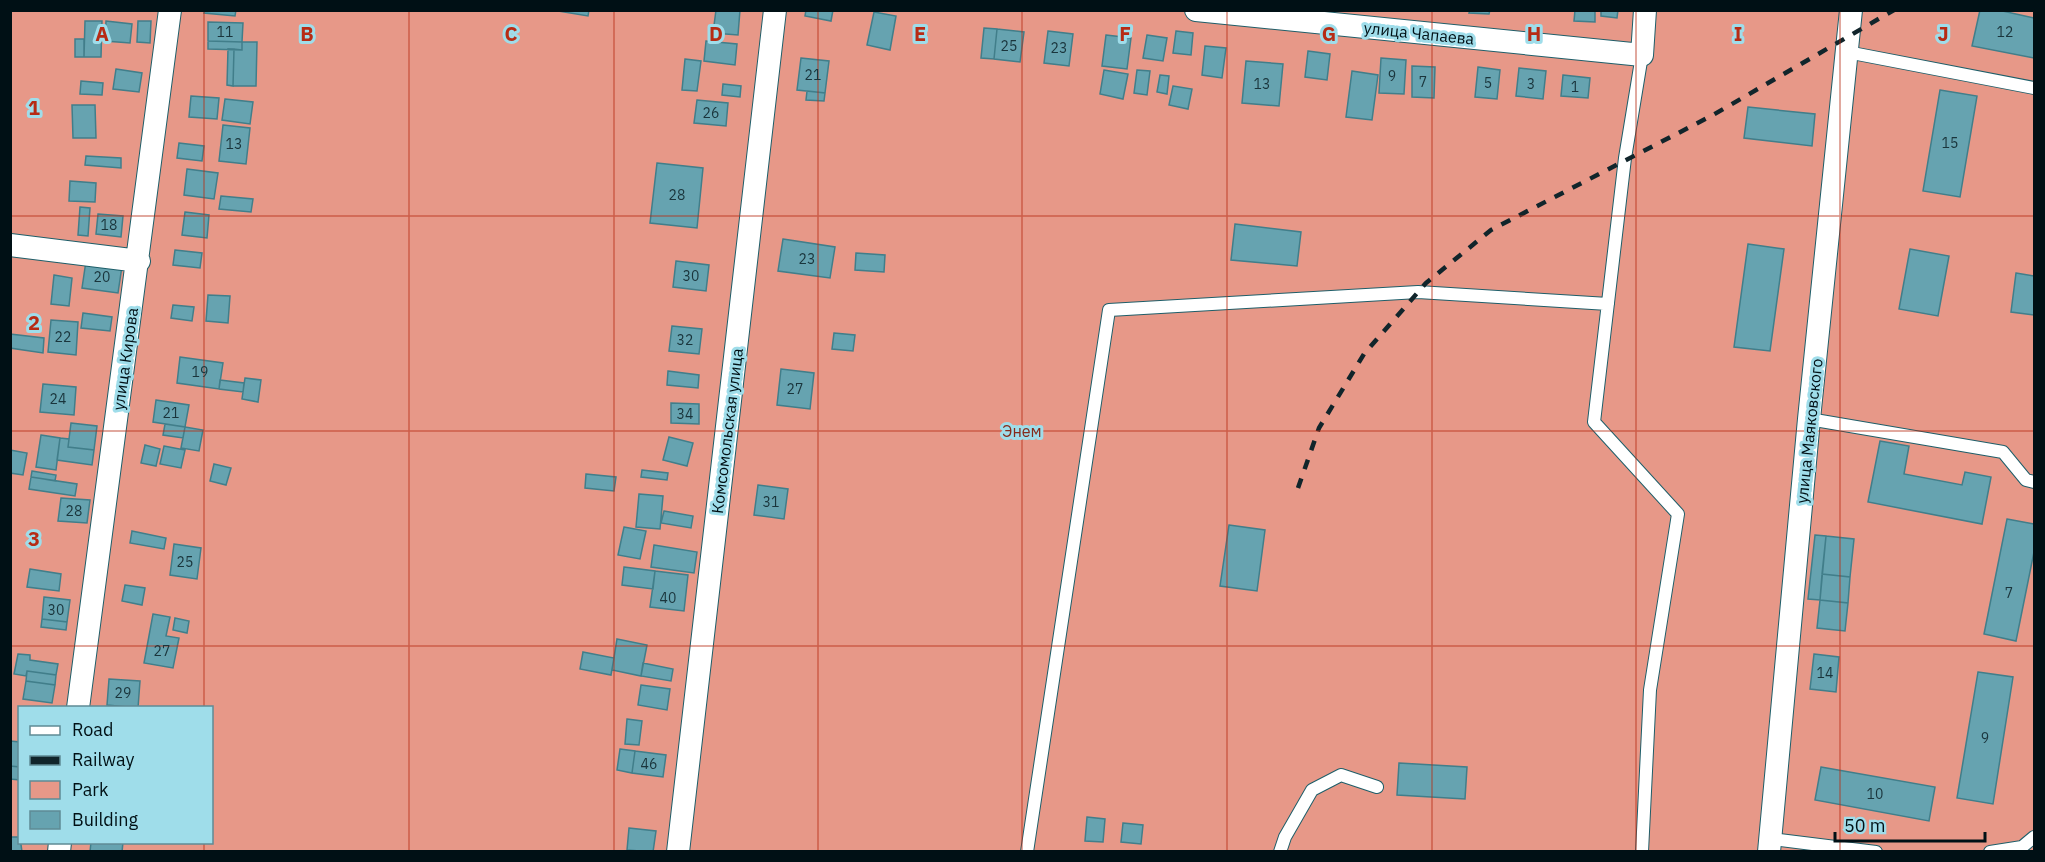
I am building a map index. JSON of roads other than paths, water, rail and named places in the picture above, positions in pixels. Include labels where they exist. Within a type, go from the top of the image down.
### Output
[{"type":"street","name":"улица Кирова","points":[[78,706],[139,261],[170,10]]},
{"type":"street","name":"Комсомольская улица","points":[[678,852],[775,10]]},
{"type":"street","name":"улица Чапаева","points":[[1196,10],[1642,55]]},
{"type":"street","points":[[1642,55],[1645,10]]},
{"type":"street","name":"улица Маяковского","points":[[1771,845],[1809,418],[1851,10]]},
{"type":"street","points":[[10,245],[139,261]]},
{"type":"lane","points":[[1847,52],[2034,88]]},
{"type":"lane","points":[[1642,55],[1625,158],[1594,422],[1678,513],[1650,690],[1642,852]]},
{"type":"lane","points":[[1028,852],[1109,310],[1418,292],[1608,304]]},
{"type":"lane","points":[[1809,418],[2002,452],[2026,480],[2034,482]]},
{"type":"lane","points":[[1280,852],[1285,837],[1312,790],[1341,775],[1377,787]]},
{"type":"lane","points":[[1990,852],[2022,847],[2034,837]]},
{"type":"lane","points":[[1771,845],[1876,852]]},
{"type":"railway","points":[[1298,488],[1319,428],[1364,354],[1426,283],[1491,230],[1713,115],[1894,10]]},
{"type":"park label","name":"Энем","points":[[1022,431]]}]
